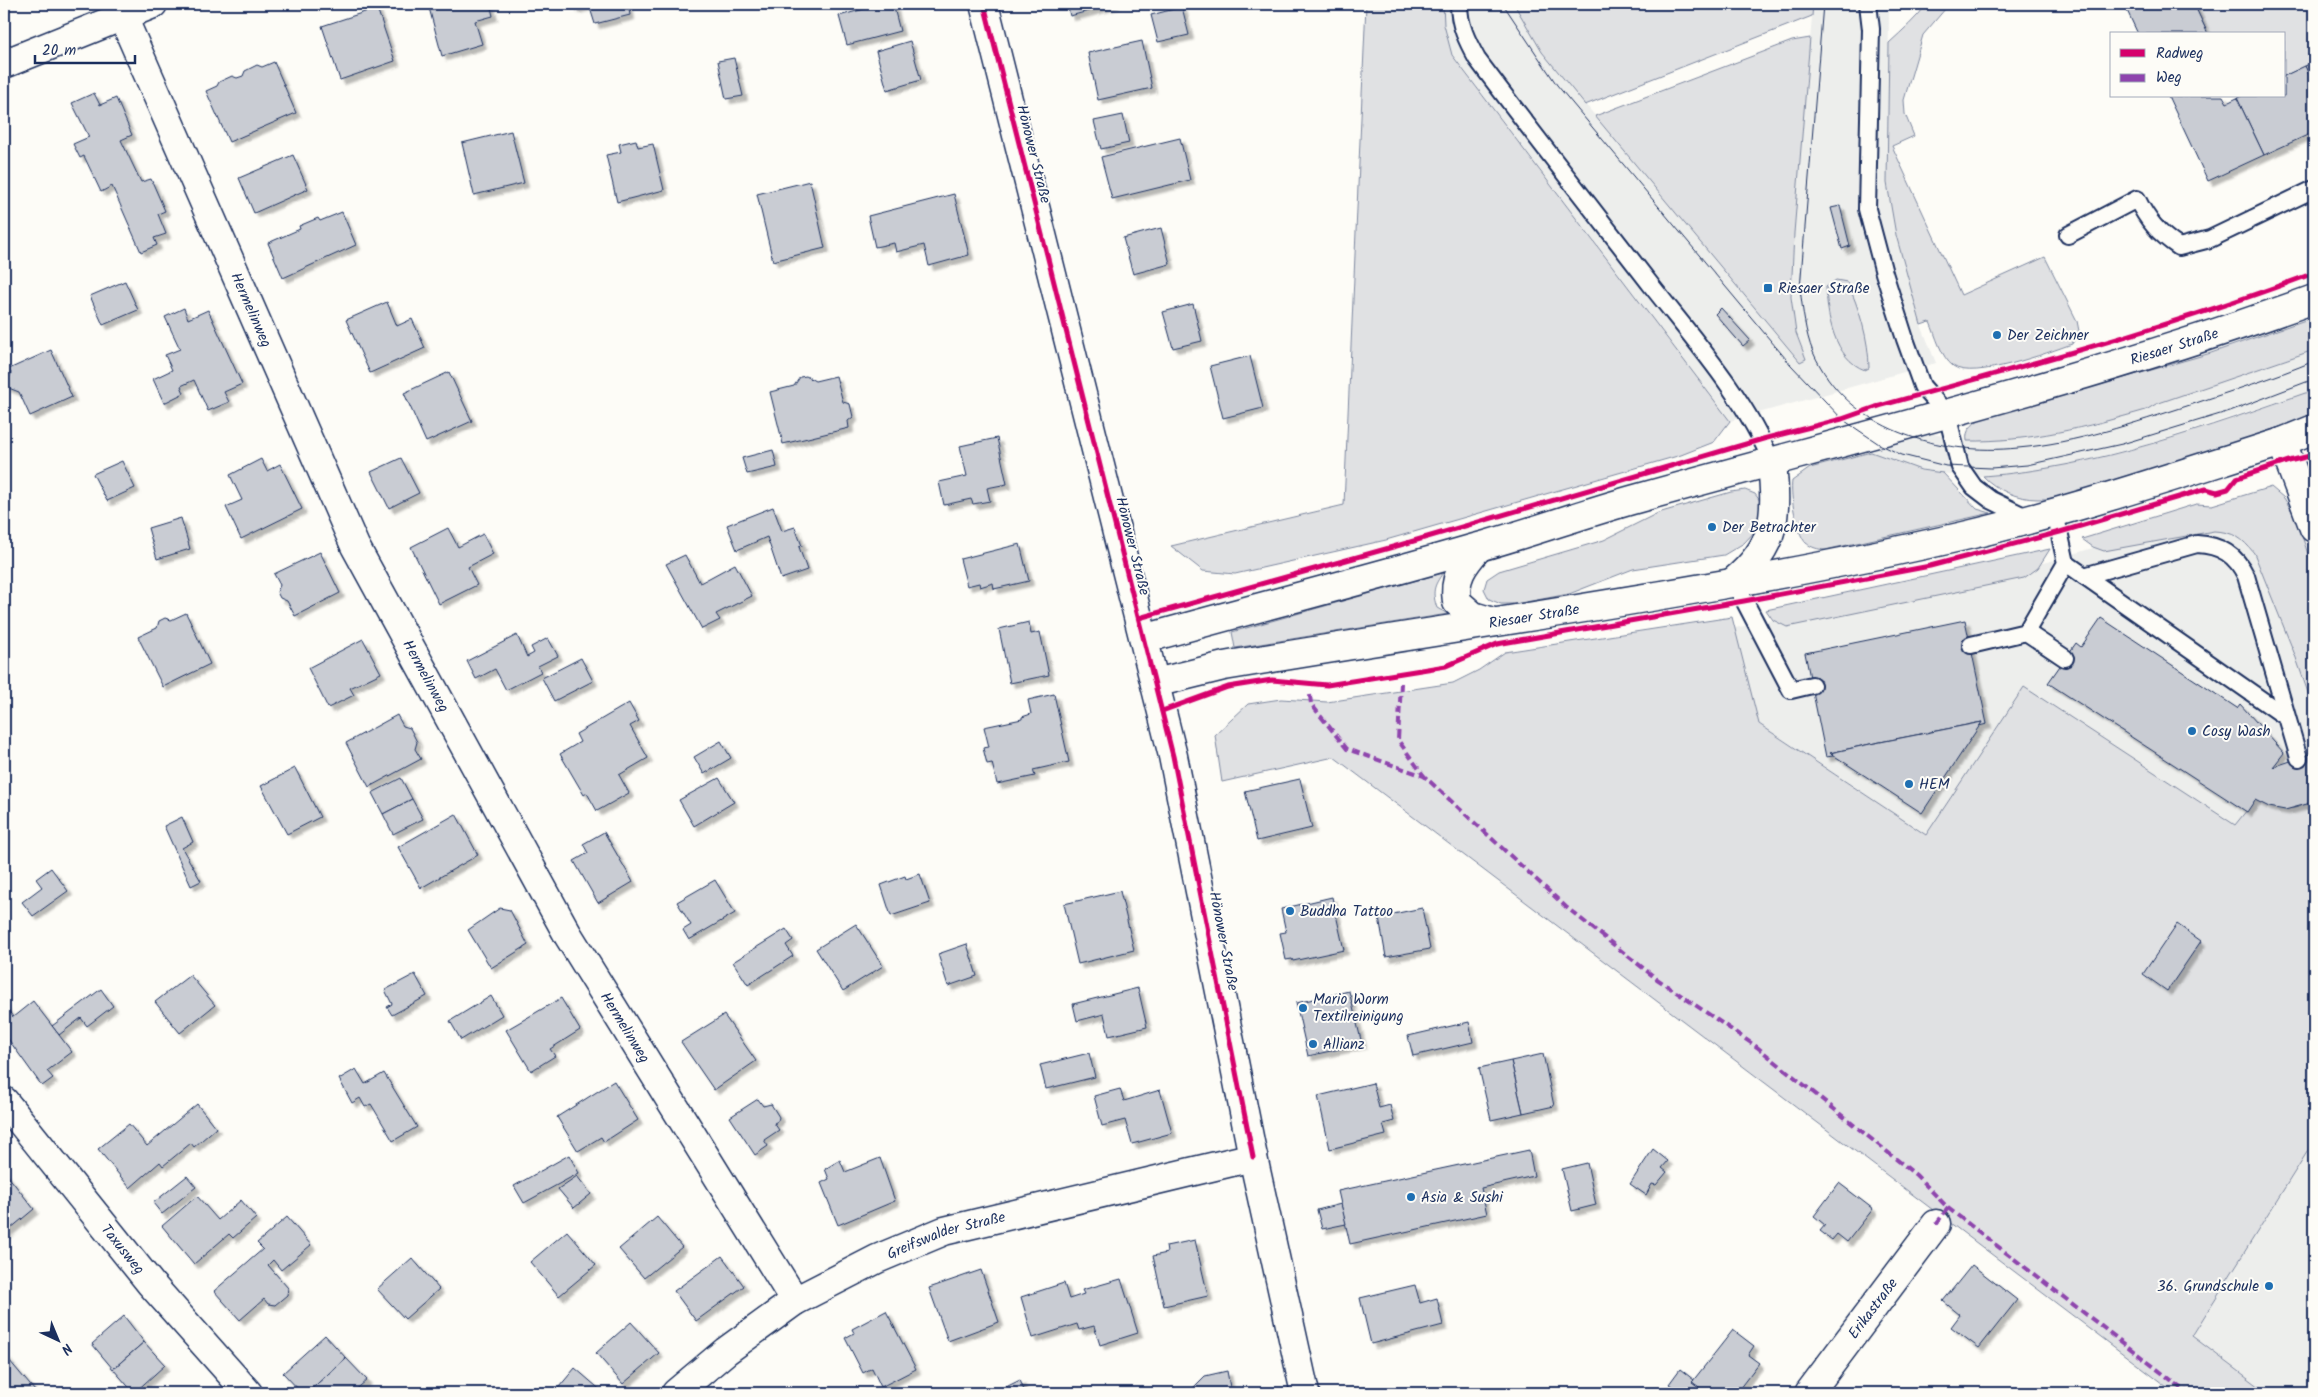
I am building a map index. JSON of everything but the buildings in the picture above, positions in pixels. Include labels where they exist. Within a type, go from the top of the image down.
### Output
[{"type":"main road","points":[[4,64],[153,4]]},
{"type":"main road","name":"Hönower Straße","points":[[984,4],[1173,756],[1253,1158],[1305,1393]]},
{"type":"main road","name":"Hermelinweg","points":[[122,15],[355,546],[568,935],[795,1301]]},
{"type":"main road","name":"Riesaer Straße","points":[[1144,639],[1478,548],[1637,498],[1772,463],[1947,414],[2231,329],[2314,299]]},
{"type":"main road","name":"Riesaer Straße","points":[[1155,683],[1224,666],[1734,582],[1846,562],[1966,536],[2042,516],[2282,442],[2314,430]]},
{"type":"main road","points":[[2282,442],[2314,528]]},
{"type":"main road","points":[[1734,582],[1761,555],[1773,525],[1775,492],[1772,463]]},
{"type":"main road","points":[[1478,548],[1462,566],[1456,580],[1457,602],[1474,616],[1493,622]]},
{"type":"main road","name":"Taxusweg","points":[[4,1101],[152,1284],[248,1393]]},
{"type":"main road","name":"Greifswalder Straße","points":[[676,1393],[726,1351],[795,1301],[877,1259],[944,1231],[1253,1158]]},
{"type":"main road","name":"Erikastraße","points":[[1809,1393],[1936,1224]]},
{"type":"lane","points":[[1459,4],[1459,17],[1465,38],[1477,59],[1692,337],[1749,415],[1763,439],[1772,463]]},
{"type":"lane","points":[[1868,4],[1871,29],[1867,208],[1884,273],[1922,386],[1947,414],[1960,467],[1974,487],[1991,500],[2042,516],[2066,563],[2286,717]]},
{"type":"lane","points":[[2068,235],[2137,199],[2146,218],[2163,236],[2178,247],[2210,239],[2314,189]]},
{"type":"lane","points":[[2084,576],[2197,544],[2210,545],[2232,556],[2246,576],[2299,758]]},
{"type":"lane","points":[[2026,632],[2066,563]]},
{"type":"lane","points":[[1734,582],[1791,690],[1812,685]]},
{"type":"lane","points":[[1970,645],[2026,632],[2065,658]]},
{"type":"shaded area","points":[[1366,4],[1443,4],[1444,25],[1452,55],[1730,421],[1714,442],[1681,455],[1386,540],[1235,574],[1203,571],[1171,546],[1344,505]]},
{"type":"shaded area","points":[[1443,4],[1514,4],[1542,52],[1800,362],[1806,359],[1796,333],[1792,314],[1794,233],[1813,4],[1887,4],[1889,11],[1887,183],[1896,235],[1921,325],[1936,363],[1730,421],[1452,54],[1444,25]]},
{"type":"shaded area","points":[[1514,4],[1813,4],[1812,16],[1585,105],[1542,52]]},
{"type":"shaded area","points":[[1927,4],[1944,4],[1946,8],[1923,35],[1904,100],[1905,114],[1914,136],[1892,146],[1961,295],[2045,257],[2077,321],[2079,331],[2072,344],[1993,368],[1963,370],[1953,366],[1942,352],[1930,322],[1921,325],[1896,235],[1887,183],[1889,43],[1914,20]]},
{"type":"shaded area","points":[[2194,4],[2314,4],[2314,62],[2286,75],[2286,32],[2207,32]]},
{"type":"shaded area","points":[[1810,38],[1794,233],[1791,297],[1796,333],[1806,359],[1800,362],[1595,116],[1792,41]]},
{"type":"shaded area","points":[[1836,280],[1847,282],[1856,302],[1869,357],[1869,368],[1865,370],[1854,364],[1846,356],[1834,335],[1828,310],[1826,287]]},
{"type":"shaded area","points":[[2314,317],[2314,350],[2156,404],[2146,410],[2102,422],[2035,436],[1990,441],[1967,441],[1968,431],[1980,419],[2211,353]]},
{"type":"shaded area","points":[[2314,350],[2314,390],[2145,445],[2065,466],[2024,473],[1983,476],[1935,473],[1904,465],[1871,452],[1915,430],[1967,441],[1979,441],[2027,438],[2077,429],[2146,410],[2156,404]]},
{"type":"shaded area","points":[[2314,390],[2314,415],[2181,460],[2069,494],[2053,498],[2030,499],[2008,493],[1994,486],[1983,476],[2026,472],[2110,455],[2192,431]]},
{"type":"shaded area","points":[[1871,452],[1921,470],[1943,473],[1977,509],[1991,513],[1825,550],[1808,545],[1802,538],[1797,523],[1793,504],[1792,481],[1810,468]]},
{"type":"shaded area","points":[[2271,487],[2284,498],[2296,518],[2314,572],[2314,710],[2295,655],[2254,553],[2246,543],[2232,534],[2214,531],[2104,551],[2093,547],[2082,539],[2196,504],[2212,505]]},
{"type":"shaded area","points":[[1745,490],[1755,494],[1763,505],[1759,527],[1744,543],[1724,555],[1633,569],[1569,594],[1515,604],[1501,604],[1489,599],[1484,589],[1487,579],[1499,571],[1604,540],[1658,513],[1731,492]]},
{"type":"shaded area","points":[[2252,499],[2314,676],[2314,877],[1926,835],[1727,702],[1711,633],[2047,562]]},
{"type":"shaded area","points":[[2050,549],[2038,568],[2024,578],[1787,627],[1773,620],[1766,610]]},
{"type":"shaded area","points":[[1443,573],[1435,586],[1434,598],[1437,608],[1448,614],[1235,648],[1232,632]]},
{"type":"shaded area","points":[[1732,617],[1759,724],[1926,835],[2024,687],[2235,825],[2255,800],[2285,809],[2300,806],[2314,798],[2314,1141],[2192,1336],[2268,1393],[2175,1393],[1334,757],[1222,782],[1215,735],[1248,704],[1281,699],[1327,702],[1453,683],[1479,670],[1505,652]]},
{"type":"shaded area","name":"36. Grundschule","points":[[2314,1141],[2314,1393],[2268,1393],[2192,1336]]},
{"type":"tram line","points":[[1503,4],[1557,85],[1791,365],[1842,419],[1879,444],[1902,455],[1946,466],[1991,468],[2027,465],[2122,444],[2230,411],[2314,379]]},
{"type":"tram line","points":[[1823,4],[1800,289],[1806,329],[1813,352],[1828,379],[1848,401],[1872,419],[1899,432],[1928,442],[1958,447],[2018,448],[2062,442],[2127,425],[2252,384],[2314,361]]},
{"type":"marked path","points":[[1401,683],[1398,740],[1424,776]]},
{"type":"marked path","points":[[1310,695],[1311,704],[1347,749],[1424,776],[1566,907],[1657,979],[1757,1047],[1916,1175],[1948,1208],[2188,1393]]},
{"type":"marked path","points":[[1936,1224],[1948,1208]]},
{"type":"cycle path","points":[[984,4],[1173,756],[1253,1157]]},
{"type":"cycle path","points":[[1139,618],[2097,345],[2206,311],[2314,273]]},
{"type":"cycle path","points":[[1162,711],[1228,687],[1272,680],[1327,685],[1446,666],[1497,644],[1930,566],[2060,532],[2206,489],[2217,492],[2228,489],[2237,478],[2314,455]]},
{"type":"place","name":"Riesaer Straße","points":[[1768,288]]},
{"type":"place","name":"Der Zeichner","points":[[1997,335]]},
{"type":"place","name":"Der Betrachter","points":[[1712,527]]},
{"type":"place","name":"Cosy Wash","points":[[2192,731]]},
{"type":"place","name":"HEM","points":[[1909,784]]},
{"type":"place","name":"Buddha Tattoo","points":[[1290,911]]},
{"type":"place","name":"Mario Worm Textilreinigung","points":[[1303,1008]]},
{"type":"place","name":"Allianz","points":[[1313,1044]]},
{"type":"place","name":"Asia & Sushi","points":[[1411,1197]]},
{"type":"place","name":"36. Grundschule","points":[[2269,1286]]}]
